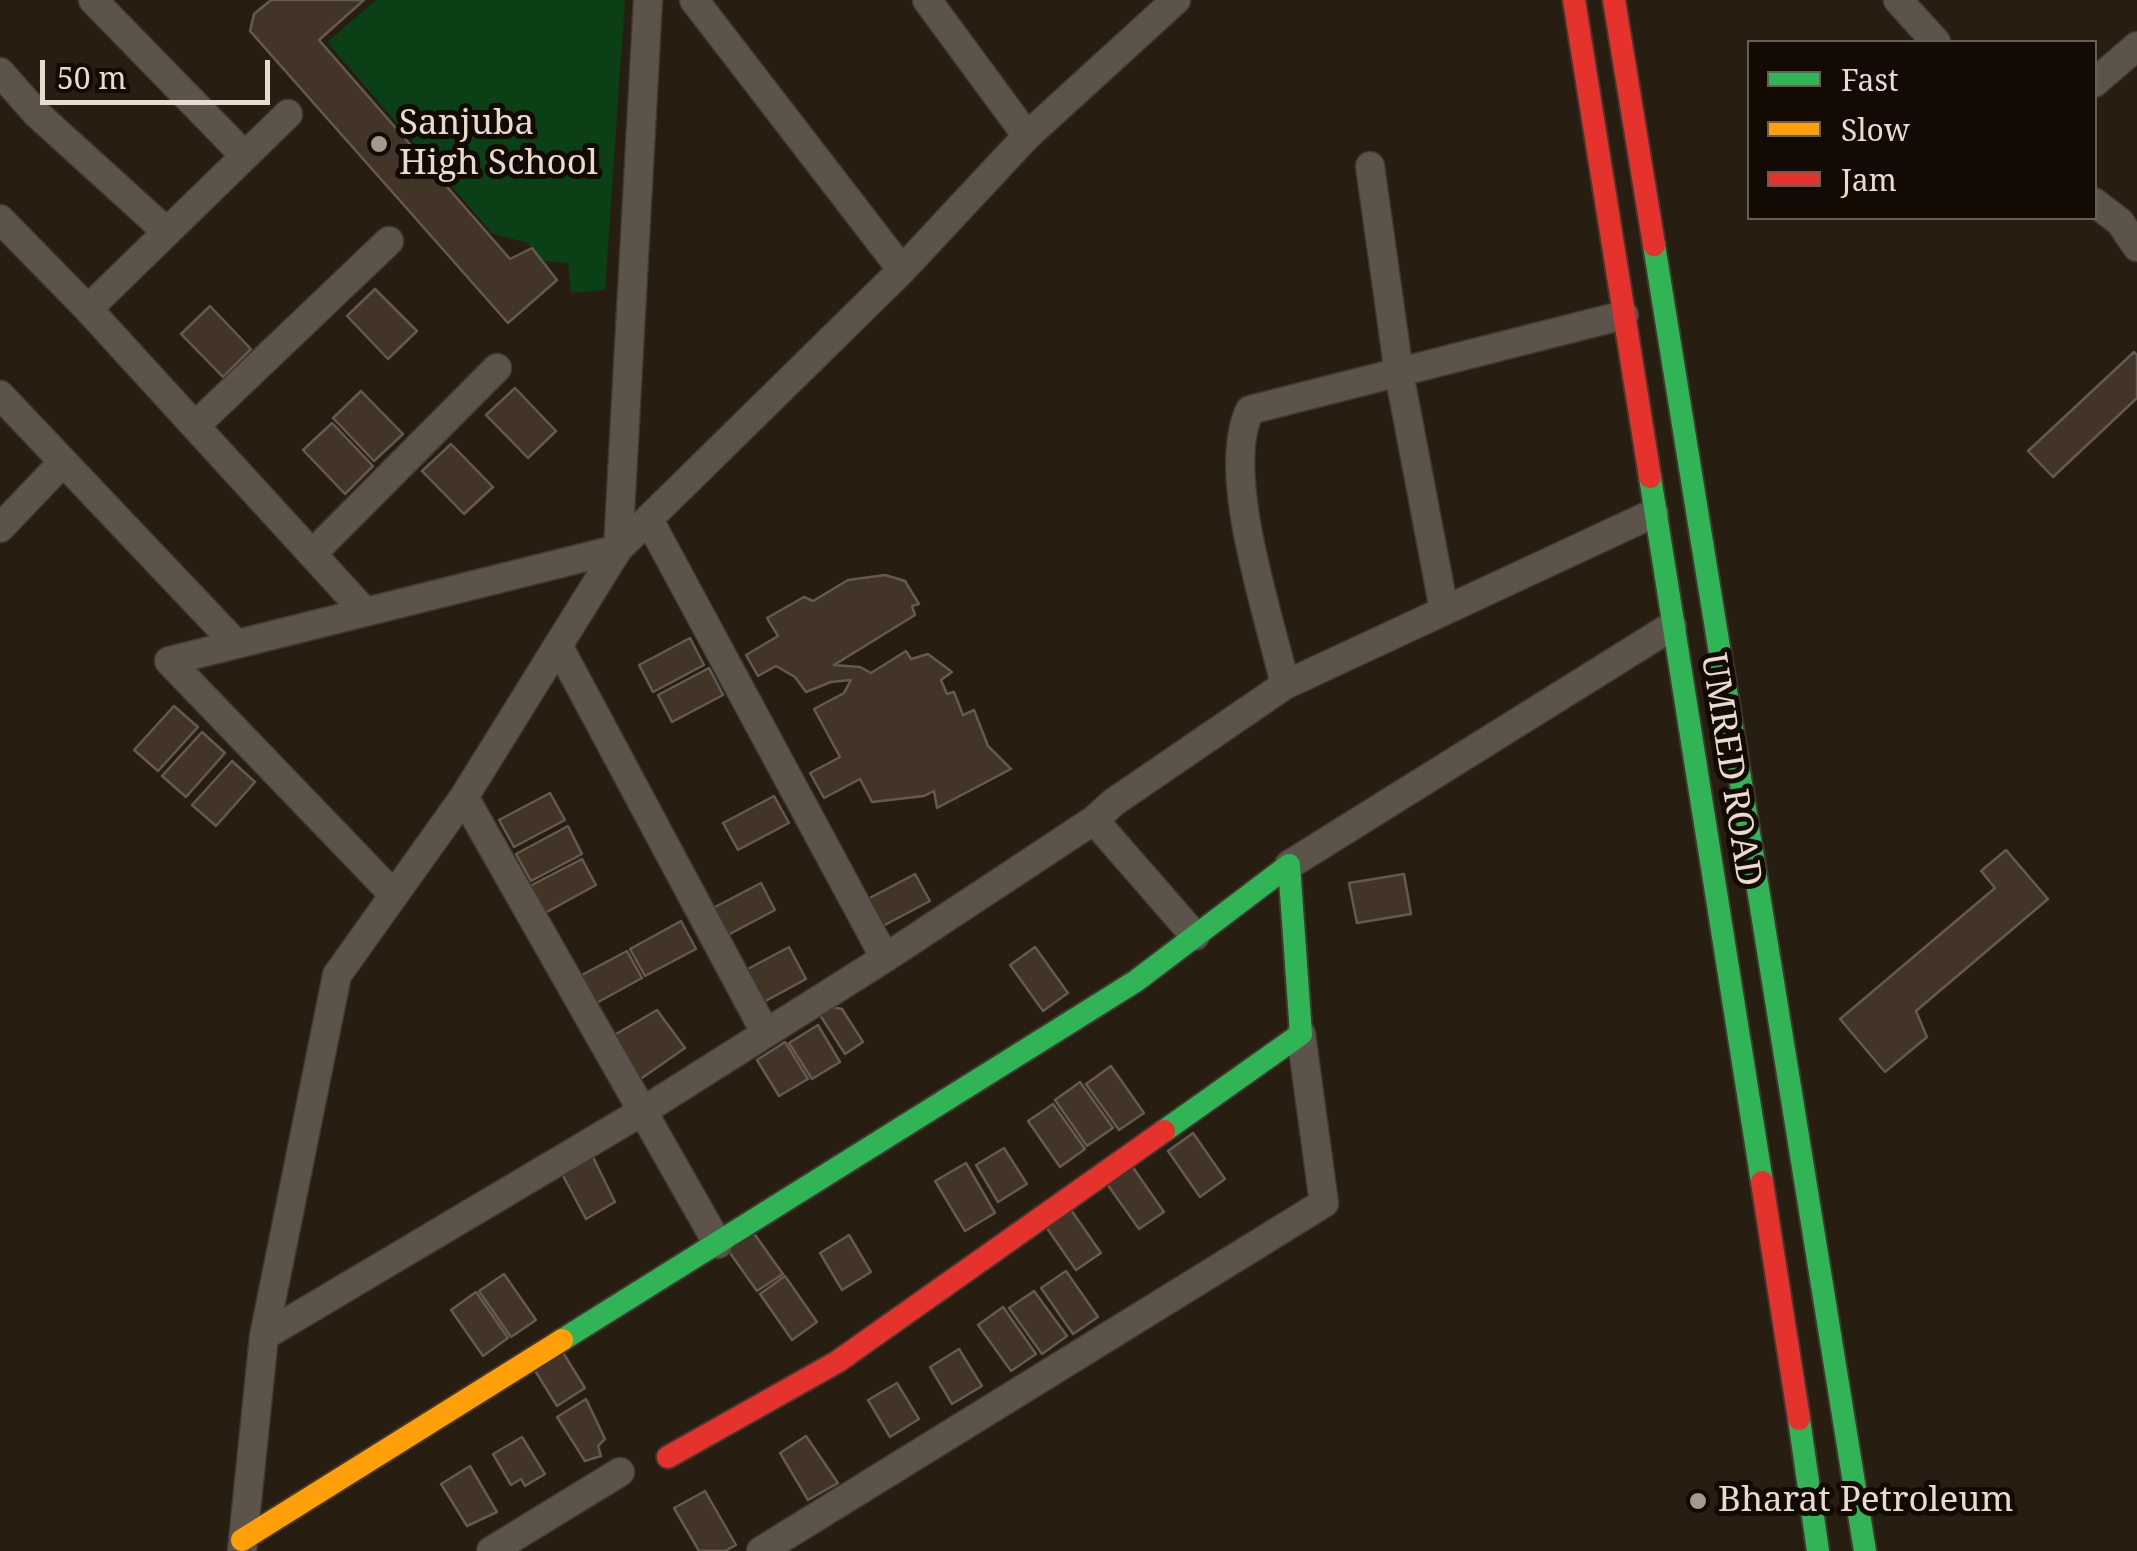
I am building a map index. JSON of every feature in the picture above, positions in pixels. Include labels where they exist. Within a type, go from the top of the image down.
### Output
[{"type":"main road","name":"UMRED ROAD","points":[[1574,0],[1818,1551]]},
{"type":"main road","points":[[1614,0],[1864,1551]]},
{"type":"main road","points":[[242,1546],[1136,981],[1289,865]]},
{"type":"main road","points":[[668,1457],[837,1362],[1301,1034],[1289,865]]},
{"type":"street","points":[[93,0],[244,156]]},
{"type":"street","points":[[618,549],[648,0]]},
{"type":"street","points":[[694,0],[902,270]]},
{"type":"street","points":[[927,0],[1026,136]]},
{"type":"street","points":[[242,1546],[264,1336],[337,976],[464,798],[618,549],[902,270],[1026,136],[1176,0]]},
{"type":"street","points":[[1898,0],[1934,40]]},
{"type":"street","points":[[2097,80],[2137,46]]},
{"type":"street","points":[[0,72],[37,114],[167,232]]},
{"type":"street","points":[[88,308],[288,114]]},
{"type":"street","points":[[1370,166],[1399,374],[1444,610]]},
{"type":"street","points":[[2097,204],[2128,220],[2137,247]]},
{"type":"street","points":[[0,219],[88,308],[365,612]]},
{"type":"street","points":[[195,426],[389,241]]},
{"type":"street","points":[[1286,686],[1270,614],[1247,543],[1240,429],[1250,410],[1624,315]]},
{"type":"street","points":[[312,554],[497,368]]},
{"type":"street","points":[[0,396],[236,644]]},
{"type":"street","points":[[0,528],[63,462]]},
{"type":"street","points":[[264,1336],[642,1111],[885,958],[1094,820],[1114,802],[1286,686],[1654,513]]},
{"type":"street","points":[[648,520],[885,958]]},
{"type":"street","points":[[394,895],[169,661],[618,549]]},
{"type":"street","points":[[1289,865],[1672,626]]},
{"type":"street","points":[[560,647],[765,1032]]},
{"type":"street","points":[[464,798],[718,1244]]},
{"type":"street","points":[[1094,820],[1195,936]]},
{"type":"street","points":[[761,1551],[1324,1203],[1301,1034]]},
{"type":"street","points":[[490,1551],[620,1472]]},
{"type":"green space","points":[[376,0],[625,0],[605,290],[571,293],[568,263],[543,261],[528,243],[493,234],[327,42]]},
{"type":"building","name":"Sanjuba High School","points":[[271,0],[364,0],[319,40],[510,259],[532,248],[557,280],[508,323],[250,31],[254,14]]},
{"type":"building","points":[[375,289],[417,331],[388,359],[347,316]]},
{"type":"building","points":[[210,306],[251,349],[223,377],[181,334]]},
{"type":"building","points":[[2134,352],[2137,398],[2053,477],[2028,451]]},
{"type":"building","points":[[515,388],[556,431],[528,458],[486,415]]},
{"type":"building","points":[[361,391],[403,434],[374,461],[333,418]]},
{"type":"building","points":[[332,423],[373,466],[345,494],[303,450]]},
{"type":"building","points":[[451,444],[493,487],[464,514],[422,471]]},
{"type":"building","points":[[885,575],[905,581],[919,604],[912,606],[915,615],[834,665],[860,667],[871,673],[906,651],[911,659],[928,654],[952,672],[941,680],[947,694],[954,692],[963,715],[974,710],[988,746],[1011,769],[937,808],[934,791],[924,796],[872,802],[860,779],[824,798],[810,773],[840,757],[814,709],[844,693],[851,680],[831,682],[806,692],[795,677],[776,666],[758,676],[746,655],[778,636],[767,618],[804,597],[813,601],[848,580]]},
{"type":"building","points":[[690,638],[704,665],[653,692],[639,665]]},
{"type":"building","points":[[709,668],[723,695],[672,722],[658,695]]},
{"type":"building","points":[[174,706],[198,727],[158,771],[134,750]]},
{"type":"building","points":[[202,732],[225,753],[186,797],[162,776]]},
{"type":"building","points":[[232,761],[255,782],[216,826],[192,805]]},
{"type":"building","points":[[550,793],[565,820],[514,847],[499,820]]},
{"type":"building","points":[[774,796],[789,823],[738,850],[723,823]]},
{"type":"building","points":[[568,826],[582,854],[531,881],[516,854]]},
{"type":"building","points":[[2006,850],[2048,899],[1916,1011],[1927,1037],[1885,1072],[1840,1019],[1995,888],[1981,871]]},
{"type":"building","points":[[582,859],[596,885],[545,913],[530,886]]},
{"type":"building","points":[[915,874],[930,901],[879,928],[864,901]]},
{"type":"building","points":[[1404,874],[1411,914],[1357,923],[1349,883]]},
{"type":"building","points":[[761,883],[775,910],[724,937],[709,910]]},
{"type":"building","points":[[681,921],[696,949],[645,976],[630,949]]},
{"type":"building","points":[[789,947],[806,979],[762,1003],[744,971]]},
{"type":"building","points":[[1035,947],[1068,993],[1043,1011],[1010,965]]},
{"type":"building","points":[[627,951],[642,978],[591,1006],[576,978]]},
{"type":"building","points":[[832,1007],[842,1009],[863,1042],[845,1054],[820,1015]]},
{"type":"building","points":[[657,1010],[685,1048],[639,1080],[611,1037]]},
{"type":"building","points":[[818,1025],[840,1062],[812,1079],[789,1043]]},
{"type":"building","points":[[785,1042],[808,1079],[779,1096],[757,1060]]},
{"type":"building","points":[[1111,1066],[1144,1113],[1119,1130],[1086,1084]]},
{"type":"building","points":[[1080,1082],[1113,1128],[1087,1146],[1055,1100]]},
{"type":"building","points":[[1053,1104],[1085,1149],[1060,1167],[1028,1121]]},
{"type":"building","points":[[1193,1133],[1225,1179],[1200,1197],[1168,1151]]},
{"type":"building","points":[[1004,1148],[1027,1184],[998,1202],[976,1165]]},
{"type":"building","points":[[592,1155],[615,1202],[586,1219],[560,1170]]},
{"type":"building","points":[[966,1163],[995,1213],[965,1231],[935,1181]]},
{"type":"building","points":[[1132,1166],[1164,1212],[1139,1229],[1107,1184]]},
{"type":"building","points":[[1069,1207],[1101,1253],[1076,1270],[1044,1224]]},
{"type":"building","points":[[750,1228],[783,1274],[757,1291],[725,1246]]},
{"type":"building","points":[[849,1235],[871,1272],[842,1290],[820,1253]]},
{"type":"building","points":[[1066,1271],[1098,1317],[1073,1334],[1041,1288]]},
{"type":"building","points":[[504,1274],[536,1320],[511,1337],[479,1291]]},
{"type":"building","points":[[785,1276],[817,1322],[792,1340],[760,1294]]},
{"type":"building","points":[[1034,1291],[1067,1336],[1042,1354],[1009,1308]]},
{"type":"building","points":[[476,1292],[508,1338],[483,1356],[451,1310]]},
{"type":"building","points":[[1003,1307],[1036,1354],[1011,1371],[978,1325]]},
{"type":"building","points":[[959,1349],[982,1386],[952,1404],[930,1367]]},
{"type":"building","points":[[562,1351],[585,1388],[557,1406],[534,1369]]},
{"type":"building","points":[[897,1383],[919,1419],[890,1437],[868,1400]]},
{"type":"building","points":[[586,1399],[605,1439],[598,1446],[601,1456],[585,1461],[557,1417]]},
{"type":"building","points":[[806,1436],[838,1483],[808,1500],[780,1453]]},
{"type":"building","points":[[522,1437],[545,1474],[525,1486],[521,1479],[511,1485],[493,1454]]},
{"type":"building","points":[[470,1466],[497,1512],[467,1526],[441,1484]]},
{"type":"building","points":[[705,1491],[736,1545],[725,1551],[699,1551],[674,1508]]},
{"type":"traffic: fast","points":[[1654,245],[1865,1551]]},
{"type":"traffic: fast","points":[[1650,477],[1762,1182]]},
{"type":"traffic: fast","points":[[562,1340],[1136,981],[1289,865],[1301,1034],[1164,1131]]},
{"type":"traffic: fast","points":[[1799,1419],[1818,1551]]},
{"type":"traffic: slow","points":[[242,1540],[562,1340]]},
{"type":"traffic: jam","points":[[1574,0],[1650,477]]},
{"type":"traffic: jam","points":[[1614,0],[1654,245]]},
{"type":"traffic: jam","points":[[668,1457],[837,1362],[1164,1131]]},
{"type":"traffic: jam","points":[[1762,1182],[1799,1419]]},
{"type":"place","name":"Sanjuba High School","points":[[379,144]]},
{"type":"place","name":"Bharat Petroleum","points":[[1698,1501]]}]
